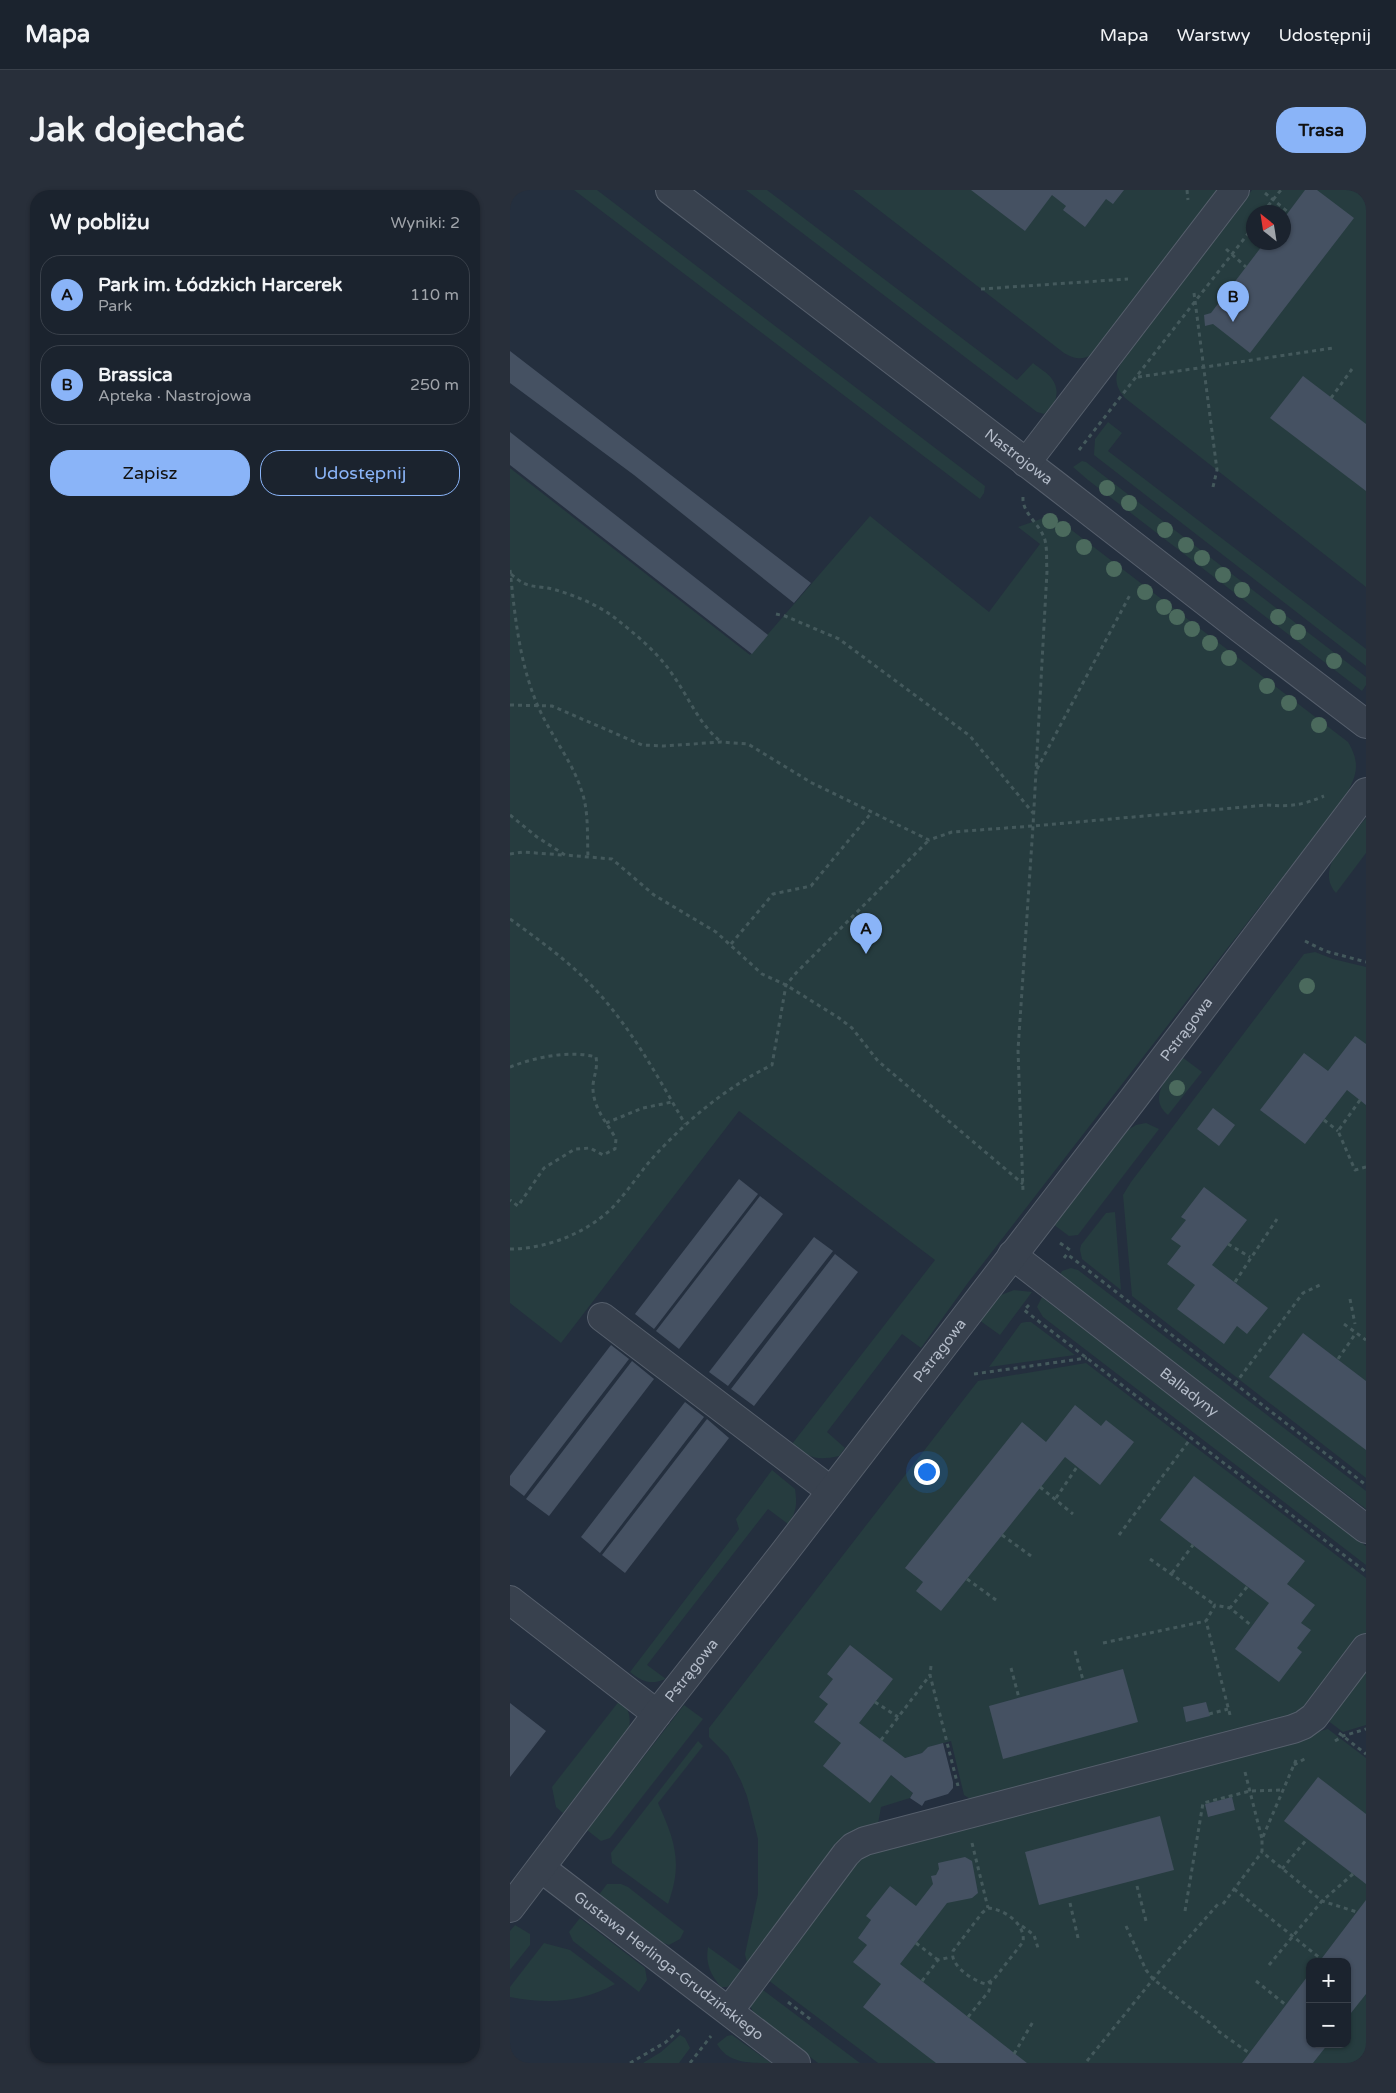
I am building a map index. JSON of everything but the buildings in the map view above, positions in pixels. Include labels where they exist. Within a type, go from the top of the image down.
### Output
[{"type":"street","name":"Nastrojowa","points":[[670,190],[1026,462],[1241,630],[1366,724]]},
{"type":"street","points":[[1026,462],[1235,190]]},
{"type":"street","name":"Pstrągowa","points":[[510,1908],[1366,792]]},
{"type":"street","name":"Balladyny","points":[[1019,1246],[1366,1529]]},
{"type":"street","points":[[602,1317],[830,1490]]},
{"type":"street","points":[[510,1600],[657,1714]]},
{"type":"street","points":[[729,2011],[853,1847],[865,1841],[1293,1729],[1314,1717],[1366,1648]]},
{"type":"street","name":"Gustawa Herlinga-Grudzińskiego","points":[[541,1868],[796,2063]]},
{"type":"path","points":[[1261,190],[1279,205]]},
{"type":"path","points":[[1269,205],[1280,190]]},
{"type":"path","points":[[1079,450],[1246,236]]},
{"type":"path","points":[[1220,244],[1246,267]]},
{"type":"path","points":[[982,289],[1137,278]]},
{"type":"path","points":[[1196,301],[1217,470],[1213,487]]},
{"type":"path","points":[[1137,377],[1332,348]]},
{"type":"path","points":[[1331,398],[1352,369]]},
{"type":"path","points":[[1019,1246],[1023,1184],[1018,1050],[1034,813],[1047,571],[1044,537],[1023,503],[1026,462]]},
{"type":"path","points":[[510,570],[517,637],[527,676],[538,706],[581,789],[586,811],[588,857]]},
{"type":"path","points":[[510,574],[529,587],[549,588],[571,595],[599,608],[618,620],[663,661],[702,725],[721,742]]},
{"type":"path","points":[[1036,772],[1131,593]]},
{"type":"path","points":[[776,614],[839,639],[970,736],[1034,813]]},
{"type":"path","points":[[510,705],[552,706],[642,745],[664,746],[721,742],[738,742],[752,745],[812,783],[929,840]]},
{"type":"path","points":[[510,1249],[525,1249],[553,1243],[601,1218],[612,1208],[658,1152],[685,1124],[739,1081],[772,1065],[786,985],[929,840],[952,832],[1267,805],[1288,807],[1308,803],[1327,794]]},
{"type":"path","points":[[731,944],[773,894],[811,886],[872,812]]},
{"type":"path","points":[[510,815],[544,842],[565,855]]},
{"type":"path","points":[[510,854],[523,852],[612,859],[654,895],[716,932],[762,974],[786,985],[852,1028],[878,1061],[1023,1184]]},
{"type":"path","points":[[510,919],[540,940],[582,976],[612,1009],[643,1052],[685,1124]]},
{"type":"path","points":[[1305,941],[1325,951],[1366,962]]},
{"type":"path","points":[[510,1067],[541,1057],[585,1054],[596,1057],[598,1068],[593,1083],[594,1096],[599,1114],[616,1139],[614,1149],[603,1155],[590,1148],[575,1149],[544,1168],[518,1206],[510,1200]]},
{"type":"path","points":[[1338,1131],[1360,1100]]},
{"type":"path","points":[[606,1123],[643,1108],[672,1102]]},
{"type":"path","points":[[1324,1120],[1338,1131],[1355,1170],[1366,1167]]},
{"type":"path","points":[[1235,1282],[1250,1257],[1277,1220]]},
{"type":"path","points":[[1228,1244],[1250,1257]]},
{"type":"path","points":[[1235,1384],[1303,1293],[1322,1284]]},
{"type":"path","points":[[1350,1299],[1355,1324]]},
{"type":"path","points":[[1344,1324],[1366,1340]]},
{"type":"path","points":[[1338,1359],[1356,1333]]},
{"type":"path","points":[[974,1374],[1087,1358]]},
{"type":"path","points":[[1119,1535],[1191,1438]]},
{"type":"path","points":[[1056,1498],[1077,1467]]},
{"type":"path","points":[[1040,1487],[1056,1498],[1073,1514]]},
{"type":"path","points":[[1002,1535],[1031,1556]]},
{"type":"path","points":[[1172,1573],[1193,1545]]},
{"type":"path","points":[[1150,1559],[1215,1605],[1230,1608],[1252,1626]]},
{"type":"path","points":[[967,1579],[996,1600]]},
{"type":"path","points":[[1230,1608],[1247,1586]]},
{"type":"path","points":[[1215,1605],[1206,1621],[1262,1839],[1262,1852],[1224,1904]]},
{"type":"path","points":[[1103,1643],[1206,1621]]},
{"type":"path","points":[[1075,1651],[1083,1680]]},
{"type":"path","points":[[1012,1668],[1019,1698]]},
{"type":"path","points":[[881,1740],[930,1675]]},
{"type":"path","points":[[876,1702],[898,1717]]},
{"type":"path","points":[[1209,1714],[1228,1709]]},
{"type":"path","points":[[1262,1839],[1314,1717]]},
{"type":"path","points":[[1184,1911],[1203,1803],[1250,1791],[1284,1790]]},
{"type":"path","points":[[1282,1869],[1307,1839]]},
{"type":"path","points":[[1262,1852],[1322,1901],[1357,1912]]},
{"type":"path","points":[[1269,1965],[1322,1901],[1354,1874]]},
{"type":"path","points":[[1137,1886],[1146,1921]]},
{"type":"path","points":[[1234,1889],[1320,1958]]},
{"type":"path","points":[[1070,1903],[1078,1938]]},
{"type":"path","points":[[1087,2061],[1153,1979],[1218,1904]]},
{"type":"path","points":[[1021,1926],[1024,1934],[1023,1942],[986,1984],[977,1981],[954,1963],[953,1951],[988,1908],[996,1908],[1034,1935],[1038,1948]]},
{"type":"path","points":[[1126,1926],[1146,1970],[1153,1979],[1249,2053]]},
{"type":"path","points":[[916,1943],[938,1960]]},
{"type":"path","points":[[922,1982],[938,1960],[952,1957]]},
{"type":"path","points":[[968,2017],[989,1991],[990,1981]]},
{"type":"path","points":[[1256,1981],[1286,2005]]},
{"type":"path","points":[[788,2002],[810,2018]]},
{"type":"path","points":[[1014,2054],[1034,2020]]},
{"type":"path","points":[[630,2063],[666,2042],[680,2029]]},
{"type":"green space","points":[[574,190],[597,190],[985,486],[984,493],[980,499]]},
{"type":"green space","points":[[746,190],[767,190],[1017,380],[1033,363],[1048,375],[1055,384],[1057,393],[1052,407],[1044,414],[1037,412]]},
{"type":"green space","points":[[853,190],[1219,190],[1095,353],[1080,358],[1064,353]]},
{"type":"green space","points":[[1252,190],[1366,190],[1366,587],[1125,398],[1118,387],[1116,378],[1125,357]]},
{"type":"green space","points":[[1108,422],[1122,433],[1108,451],[1366,649],[1366,666],[1094,455],[1095,439]]},
{"type":"green space","points":[[1082,461],[1086,462],[1366,677],[1366,685],[1362,691],[1088,480],[1073,467]]},
{"type":"green space","points":[[510,468],[750,655],[870,516],[989,612],[1040,544],[1018,527],[1052,515],[1348,742],[1355,757],[1356,770],[1344,798],[967,1284],[921,1348],[902,1334],[827,1432],[845,1448],[839,1456],[814,1457],[792,1444],[935,1260],[739,1111],[561,1343],[510,1303]]},
{"type":"green space","points":[[1366,818],[1366,853],[1336,893],[1330,883],[1329,873],[1332,863],[1337,853]]},
{"type":"green space","points":[[1315,952],[1333,959],[1366,967],[1366,1478],[1132,1296],[1123,1195],[1304,954]]},
{"type":"green space","points":[[1182,1057],[1202,1072],[1168,1115],[1159,1101],[1160,1093],[1166,1078]]},
{"type":"green space","points":[[1146,1123],[1159,1129],[1078,1235],[1069,1236],[1053,1224],[1126,1131],[1136,1125]]},
{"type":"green space","points":[[1115,1212],[1121,1290],[1082,1259],[1080,1250],[1081,1245],[1106,1213]]},
{"type":"green space","points":[[1071,1268],[1078,1270],[1366,1491],[1366,1509],[1059,1276],[1062,1271]]},
{"type":"green space","points":[[1014,1290],[1032,1292],[1000,1335],[979,1320],[1001,1295]]},
{"type":"green space","points":[[1042,1297],[1366,1546],[1366,1565],[1043,1317],[1037,1307]]},
{"type":"green space","points":[[1031,1322],[1075,1355],[989,1367],[1021,1323]]},
{"type":"green space","points":[[1086,1363],[1366,1578],[1366,1637],[1305,1713],[978,1804],[964,1795],[951,1741],[929,1747],[922,1753],[905,1758],[891,1775],[913,1793],[910,1798],[881,1807],[877,1830],[754,1962],[747,1963],[745,1954],[758,1894],[758,1839],[747,1796],[741,1781],[728,1756],[709,1737],[709,1728],[978,1381]]},
{"type":"green space","points":[[772,1470],[795,1489],[796,1507],[791,1520],[788,1524],[768,1509],[647,1665],[666,1679],[647,1682],[634,1675],[630,1672],[739,1529],[736,1519]]},
{"type":"green space","points":[[1366,1659],[1366,1725],[1343,1732],[1327,1720]]},
{"type":"green space","points":[[620,1700],[629,1713],[629,1729],[563,1813],[556,1807],[552,1787]]},
{"type":"green space","points":[[684,1705],[703,1719],[610,1838],[601,1841],[587,1830]]},
{"type":"green space","points":[[1328,1729],[1366,1758],[1366,2063],[878,2063],[768,1980],[840,1874],[866,1852]]},
{"type":"green space","points":[[698,1741],[703,1746],[658,1803],[669,1829],[675,1852],[675,1876],[668,1904],[612,1863],[611,1853]]},
{"type":"green space","points":[[607,1884],[621,1884],[628,1887],[684,1931],[680,1939],[669,1945],[658,1941],[598,1896]]},
{"type":"green space","points":[[580,1918],[645,1968],[647,1980],[639,1992],[573,1941],[569,1932]]},
{"type":"green space","points":[[515,1925],[530,1934],[530,1945],[510,1970],[510,1931]]},
{"type":"green space","points":[[544,1943],[570,1950],[615,1984],[589,1995],[564,2000],[537,2001],[510,1997],[510,1987]]},
{"type":"green space","points":[[708,1947],[744,1973],[727,1987],[721,1987],[710,1969],[707,1958]]},
{"type":"green space","points":[[759,1987],[860,2063],[818,2063],[754,2014],[750,2005]]},
{"type":"green space","points":[[680,2035],[685,2038],[690,2048],[679,2063],[643,2063],[661,2052]]},
{"type":"green space","points":[[732,2035],[771,2063],[739,2061],[727,2055],[717,2044],[727,2036]]},
{"type":"place","name":"Brassica","points":[[1233,322]]},
{"type":"place","name":"Park im. Łódzkich Harcerek","points":[[866,954]]}]
